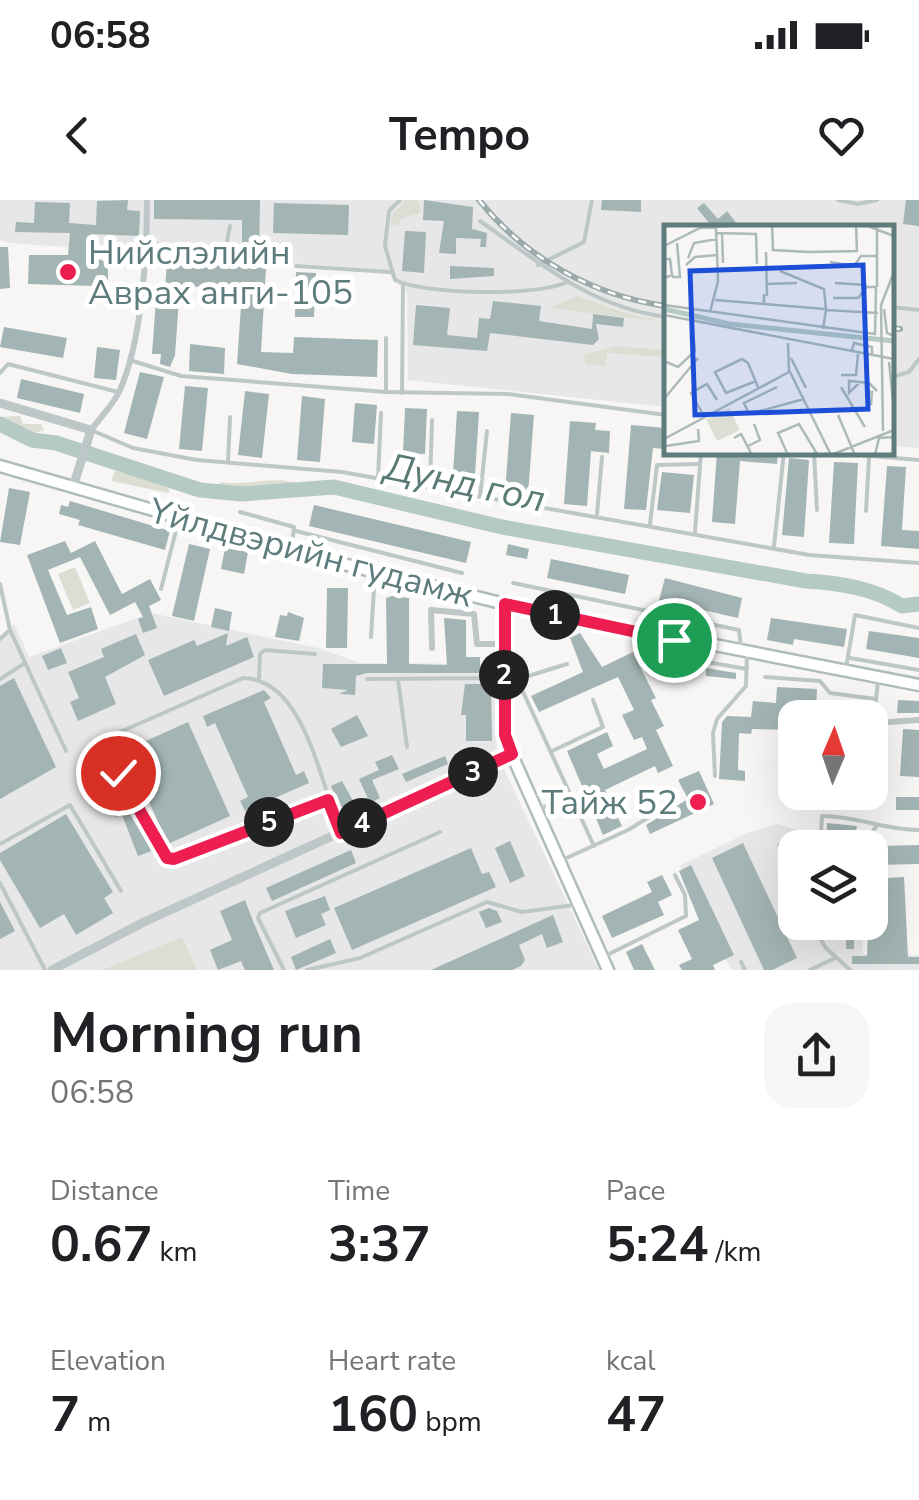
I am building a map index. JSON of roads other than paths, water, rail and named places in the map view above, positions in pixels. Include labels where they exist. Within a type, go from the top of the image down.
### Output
[{"type":"main road","name":"Yйлдвэрийн гудамж","points":[[0,466],[74,482],[179,519],[291,550],[505,604],[743,654],[919,685]]},
{"type":"main road","points":[[505,604],[505,735],[608,970]]},
{"type":"street","points":[[74,482],[90,434],[118,392],[128,360],[147,260],[147,200]]},
{"type":"street","points":[[125,264],[147,260]]},
{"type":"street","points":[[0,403],[90,434]]},
{"type":"street","points":[[432,648],[431,610],[474,614],[477,644],[504,644]]},
{"type":"street","points":[[888,722],[919,720]]},
{"type":"street","points":[[48,970],[144,922],[512,754]]},
{"type":"lane","points":[[400,200],[389,211],[385,246],[390,272],[403,284],[535,292],[565,284]]},
{"type":"lane","points":[[538,265],[584,242],[592,200]]},
{"type":"lane","points":[[838,200],[858,204],[878,200]]},
{"type":"lane","points":[[480,221],[565,284],[626,308],[664,317]]},
{"type":"lane","points":[[147,250],[225,252],[230,226]]},
{"type":"lane","points":[[296,266],[390,272]]},
{"type":"lane","points":[[402,393],[403,284]]},
{"type":"lane","points":[[894,307],[919,310]]},
{"type":"lane","points":[[386,338],[386,392]]},
{"type":"lane","points":[[894,376],[909,372],[919,359]]},
{"type":"lane","points":[[128,360],[181,376],[402,393],[508,394],[664,414]]},
{"type":"lane","points":[[0,373],[8,364],[118,392]]},
{"type":"lane","points":[[378,478],[381,414]]},
{"type":"lane","points":[[228,462],[230,417]]},
{"type":"lane","points":[[430,488],[432,420]]},
{"type":"lane","points":[[480,496],[487,431]]},
{"type":"lane","points":[[90,434],[153,453],[378,478],[809,554],[919,564]]},
{"type":"lane","points":[[695,532],[701,455]]},
{"type":"lane","points":[[774,546],[784,455]]},
{"type":"lane","points":[[814,455],[817,510]]},
{"type":"lane","points":[[846,455],[919,460]]},
{"type":"lane","points":[[597,514],[602,456]]},
{"type":"lane","points":[[866,511],[869,458]]},
{"type":"lane","points":[[650,524],[656,465],[700,464]]},
{"type":"lane","points":[[240,512],[289,524],[296,531],[462,573]]},
{"type":"lane","points":[[161,589],[179,519]]},
{"type":"lane","points":[[291,550],[296,531]]},
{"type":"lane","points":[[371,637],[375,572]]},
{"type":"lane","points":[[513,583],[739,630],[743,635],[746,669],[740,696],[717,719],[712,754],[715,776]]},
{"type":"lane","points":[[0,584],[10,630],[66,751]]},
{"type":"lane","points":[[846,671],[854,615],[919,628]]},
{"type":"lane","points":[[0,639],[10,630]]},
{"type":"lane","points":[[674,640],[682,658],[746,669]]},
{"type":"lane","points":[[259,678],[260,654],[265,650],[316,654]]},
{"type":"lane","points":[[848,657],[919,670]]},
{"type":"lane","points":[[0,680],[25,663]]},
{"type":"lane","points":[[367,679],[518,682],[567,664]]},
{"type":"lane","points":[[765,677],[820,681],[830,693],[876,699],[878,676]]},
{"type":"lane","points":[[328,800],[174,859],[160,851],[118,773],[112,743],[120,732],[243,678],[259,678],[272,684],[292,704],[341,833]]},
{"type":"lane","points":[[398,680],[407,747]]},
{"type":"lane","points":[[518,682],[594,846]]},
{"type":"lane","points":[[551,752],[603,727],[593,700]]},
{"type":"lane","points":[[537,810],[571,796]]},
{"type":"lane","points":[[560,861],[677,800]]},
{"type":"lane","points":[[0,844],[70,805],[122,891]]},
{"type":"lane","points":[[821,830],[822,816],[860,818],[876,827],[919,830]]},
{"type":"lane","points":[[284,970],[258,918],[260,913],[440,832]]},
{"type":"lane","points":[[603,958],[686,916],[685,895],[675,875]]},
{"type":"lane","points":[[0,883],[48,970]]},
{"type":"lane","points":[[307,970],[360,958],[488,902],[522,912],[579,904]]},
{"type":"lane","points":[[822,940],[850,970]]},
{"type":"lane","points":[[810,970],[835,958]]},
{"type":"lane","points":[[741,962],[745,970]]},
{"type":"waterway","name":"Дунд гол","points":[[0,424],[32,440],[56,443],[200,490],[242,494],[334,487],[502,527],[844,585],[902,606],[919,604]]},
{"type":"railway","points":[[479,200],[518,240],[563,271],[613,293],[664,306]]},
{"type":"railway","points":[[894,328],[900,329]]},
{"type":"place","name":"Нийслэлийн Аврах анги-105","points":[[68,272]]},
{"type":"place","name":"Тайж 52","points":[[698,802]]}]
